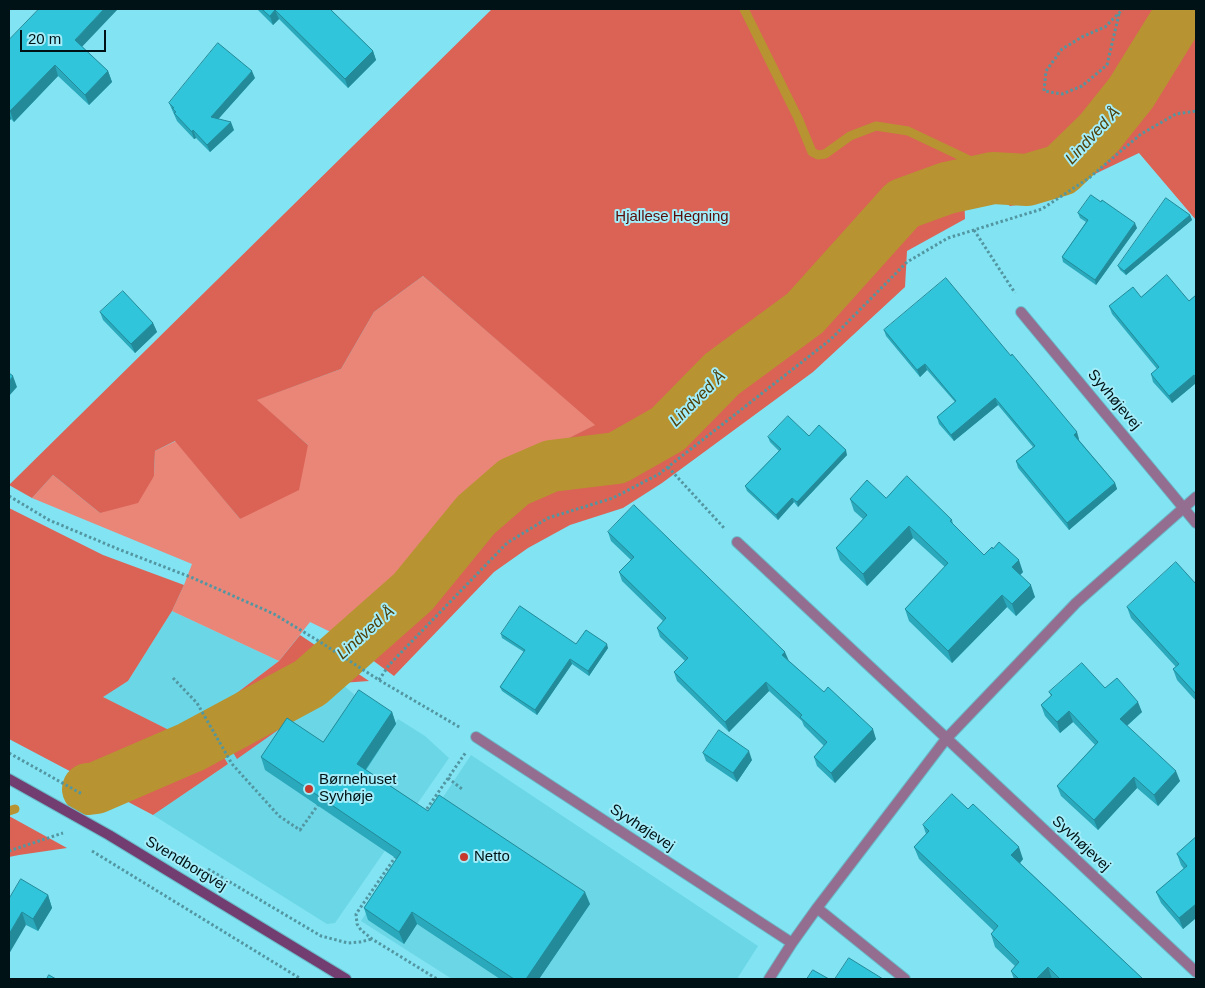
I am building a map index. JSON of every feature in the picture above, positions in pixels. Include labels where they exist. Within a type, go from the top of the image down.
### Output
[{"type":"main road","name":"Svendborgvej","points":[[9,779],[109,835],[346,979]]},
{"type":"street","name":"Syvhøjevej","points":[[1021,312],[1196,523]]},
{"type":"street","points":[[769,979],[817,908],[946,739],[1076,603],[1196,497]]},
{"type":"street","name":"Syvhøjevej","points":[[737,542],[1196,972]]},
{"type":"street","name":"Syvhøjevej","points":[[476,737],[792,943]]},
{"type":"street","points":[[817,908],[906,979]]},
{"type":"path","points":[[1119,14],[1107,65],[1082,86],[1062,94],[1044,91],[1046,71],[1062,49],[1082,37],[1105,27],[1123,9]]},
{"type":"path","points":[[379,680],[389,665],[507,543],[548,518],[613,498],[659,474],[830,340],[907,262],[948,238],[1042,210],[1088,178],[1140,134],[1176,114],[1196,111]]},
{"type":"path","points":[[974,230],[1018,298],[1021,312]]},
{"type":"path","points":[[668,467],[737,542]]},
{"type":"path","points":[[9,496],[49,520],[193,578],[274,614],[379,680],[476,737],[421,818]]},
{"type":"path","points":[[173,678],[197,703],[232,764],[279,816],[300,830],[318,805]]},
{"type":"path","points":[[9,753],[87,798]]},
{"type":"path","points":[[448,778],[462,789]]},
{"type":"path","points":[[9,851],[65,832]]},
{"type":"path","points":[[399,850],[356,914],[357,924],[372,939],[437,979]]},
{"type":"path","points":[[204,867],[321,936],[348,943],[372,939]]},
{"type":"shaded area","points":[[423,276],[596,425],[475,485],[391,594],[341,637],[310,622],[279,661],[172,611],[192,564],[32,498],[53,475],[100,513],[154,476],[155,451],[176,441],[240,519],[308,445],[256,400],[341,369],[374,312]]},
{"type":"shaded area","name":"Børnehuset Syvhøje","points":[[172,611],[279,661],[209,714],[288,723],[341,683],[363,702],[395,723],[398,719],[425,736],[449,758],[335,923],[327,924],[153,815],[228,764],[171,731],[102,697],[128,681]]},
{"type":"shaded area","points":[[471,755],[758,946],[737,979],[452,979],[361,921]]},
{"type":"green space","name":"Hjallese Hegning","points":[[492,9],[1196,9],[1196,220],[1139,153],[1036,202],[1010,206],[983,186],[964,193],[965,219],[907,251],[905,287],[813,372],[662,483],[623,508],[570,525],[528,548],[494,572],[394,676],[341,637],[391,594],[475,485],[595,425],[423,276],[374,312],[341,369],[257,400],[308,445],[299,490],[240,519],[175,441],[155,451],[154,476],[138,503],[100,513],[53,475],[32,498],[9,485]]},
{"type":"green space","points":[[9,508],[103,555],[184,585],[172,611],[128,681],[103,697],[171,731],[201,719],[228,764],[153,815],[9,739]]},
{"type":"green space","points":[[300,635],[369,681],[341,683],[237,759],[209,714],[279,661]]},
{"type":"green space","points":[[9,816],[67,848],[9,857]]},
{"type":"building","points":[[39,9],[104,9],[75,40],[108,71],[85,95],[55,65],[10,111],[9,40]]},
{"type":"building","points":[[262,9],[330,9],[373,51],[345,79],[275,10],[270,16]]},
{"type":"building","points":[[218,43],[252,71],[211,117],[231,122],[207,145],[174,113],[176,112],[172,108],[174,108],[169,103]]},
{"type":"building","points":[[1091,195],[1101,202],[1102,200],[1135,223],[1095,280],[1062,257],[1088,220],[1078,213]]},
{"type":"building","points":[[1166,198],[1190,215],[1124,271],[1118,266]]},
{"type":"building","points":[[1167,275],[1189,301],[1196,295],[1196,378],[1194,375],[1169,396],[1151,374],[1159,367],[1109,306],[1133,287],[1141,297]]},
{"type":"building","points":[[946,278],[1077,432],[1074,435],[1115,483],[1067,523],[1016,461],[1035,446],[995,398],[951,435],[937,417],[956,401],[925,364],[917,370],[884,330]]},
{"type":"building","points":[[123,291],[153,323],[131,344],[100,312]]},
{"type":"building","points":[[9,373],[13,376],[9,381]]},
{"type":"building","points":[[788,416],[809,436],[819,425],[846,450],[797,502],[792,498],[776,515],[745,486],[781,449],[768,437]]},
{"type":"building","points":[[907,476],[952,520],[950,521],[984,555],[999,542],[1019,560],[1012,567],[1031,585],[1012,604],[1002,595],[948,651],[905,609],[948,563],[909,526],[863,574],[836,548],[867,515],[850,499],[867,480],[886,498]]},
{"type":"building","points":[[634,505],[785,652],[782,655],[824,692],[828,687],[873,729],[831,773],[814,757],[827,742],[800,717],[802,715],[766,682],[725,722],[674,672],[688,658],[657,628],[666,618],[619,572],[634,557],[608,532]]},
{"type":"building","points":[[1176,562],[1196,584],[1196,694],[1173,669],[1179,664],[1127,607]]},
{"type":"building","points":[[520,606],[576,644],[586,630],[607,644],[588,671],[570,659],[535,710],[500,687],[525,650],[501,634]]},
{"type":"building","points":[[1082,663],[1105,688],[1117,678],[1138,702],[1120,719],[1176,771],[1154,795],[1134,777],[1094,820],[1057,786],[1098,742],[1069,711],[1057,722],[1041,705],[1052,695],[1049,692]]},
{"type":"building","points":[[359,690],[392,712],[357,764],[428,811],[439,795],[585,892],[526,979],[514,979],[412,912],[399,932],[364,908],[401,852],[261,757],[287,718],[323,742]]},
{"type":"building","points":[[719,730],[749,751],[733,773],[703,753]]},
{"type":"building","points":[[952,794],[968,809],[973,804],[1019,847],[1011,855],[1143,979],[1060,979],[1048,967],[1036,979],[1019,979],[1011,971],[1019,962],[991,934],[998,926],[914,847],[929,831],[923,825]]},
{"type":"building","points":[[1196,837],[1196,904],[1179,918],[1156,892],[1187,866],[1177,854]]},
{"type":"building","points":[[21,879],[48,895],[33,919],[22,912],[9,934],[9,899]]},
{"type":"building","points":[[849,958],[883,979],[835,979]]},
{"type":"building","points":[[813,970],[829,979],[807,979]]},
{"type":"building","points":[[49,975],[56,979],[47,979]]},
{"type":"waterway","points":[[744,9],[798,118],[812,152],[818,155],[825,154],[850,136],[876,126],[908,131],[967,159],[993,178]]},
{"type":"waterway","name":"Lindved Å","points":[[88,789],[96,788],[191,747],[310,683],[413,592],[476,515],[514,482],[551,466],[617,458],[668,429],[722,374],[805,313],[903,204],[947,188],[993,178],[1027,180],[1061,170],[1099,133],[1131,93],[1183,9]]},
{"type":"waterway","name":"Lindved Å","points":[[9,811],[15,809]]},
{"type":"place","name":"Børnehuset Syvhøje","points":[[309,789]]},
{"type":"place","name":"Netto","points":[[464,857]]}]
